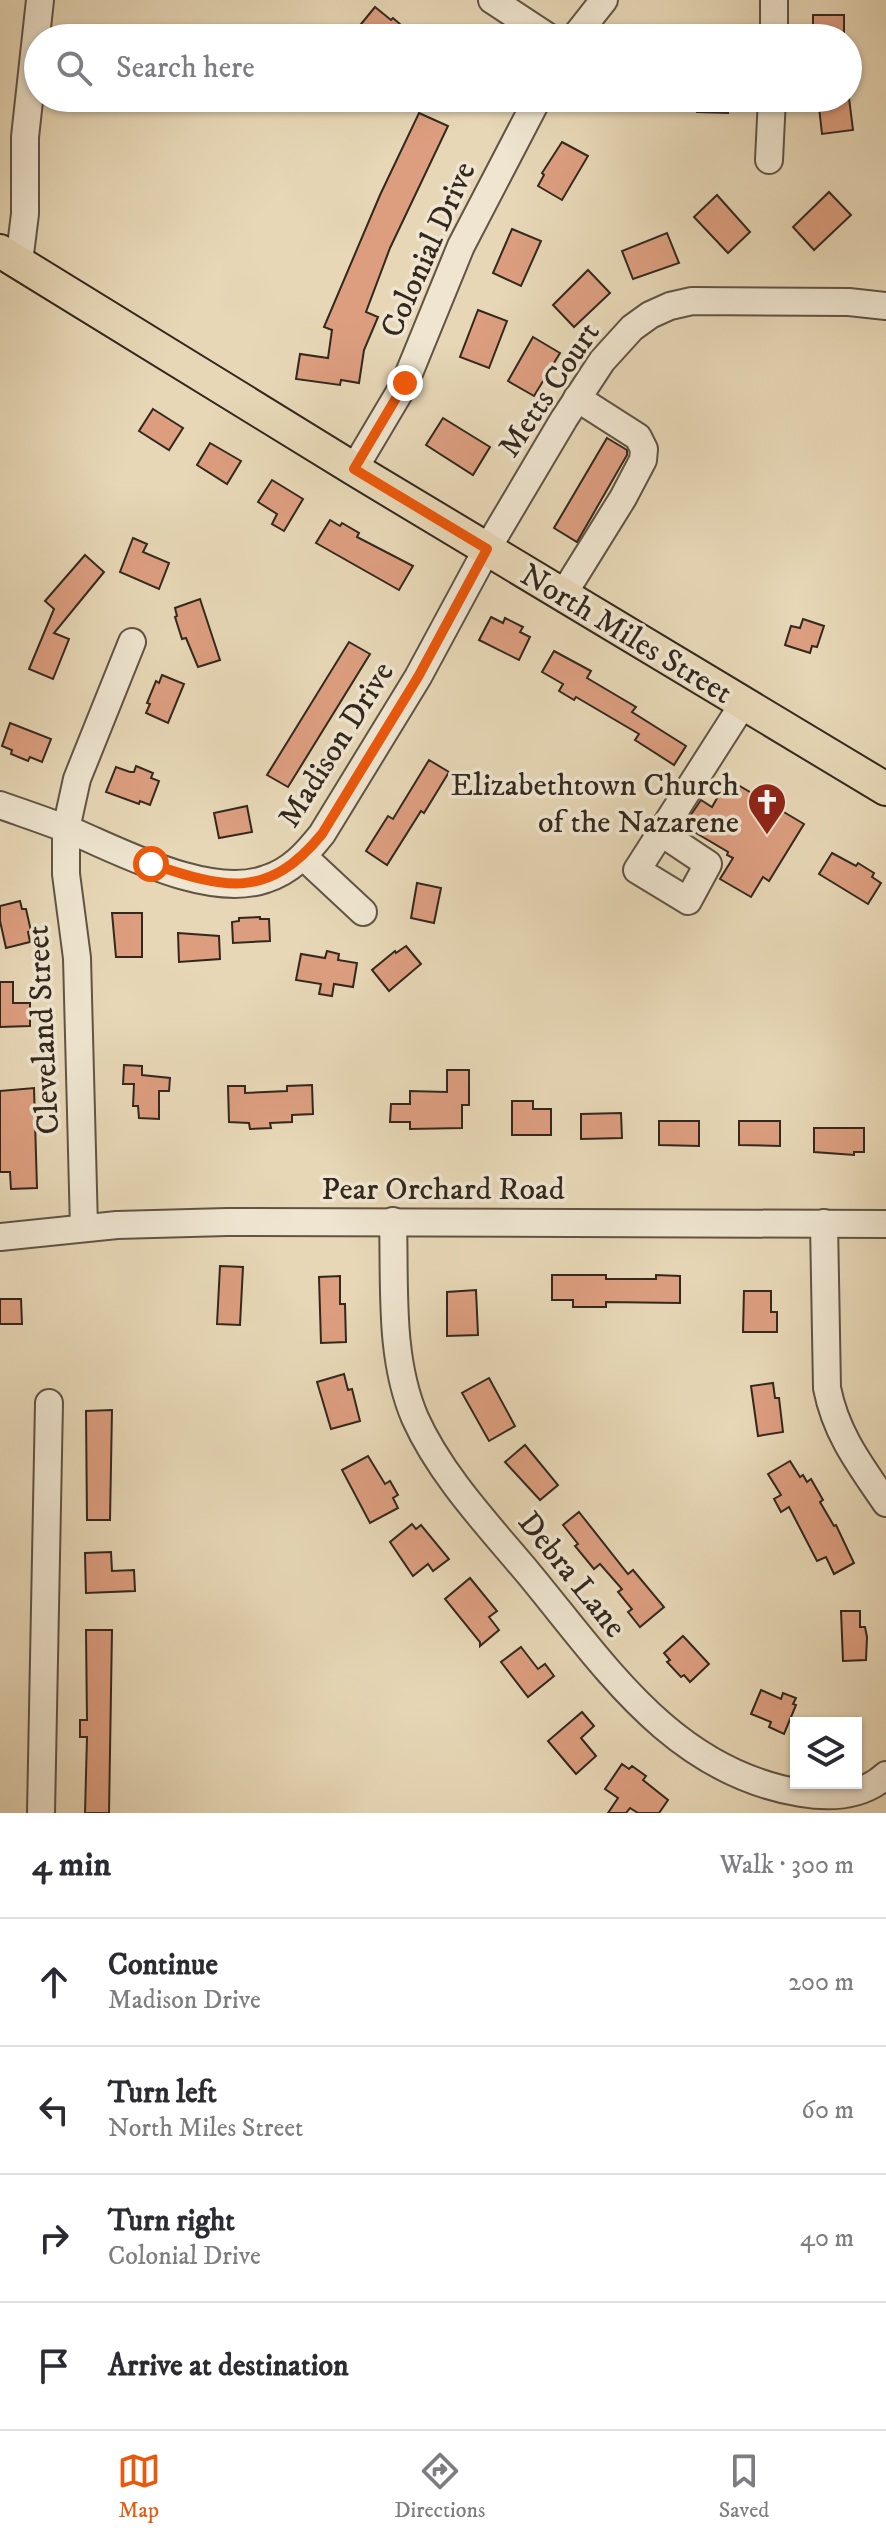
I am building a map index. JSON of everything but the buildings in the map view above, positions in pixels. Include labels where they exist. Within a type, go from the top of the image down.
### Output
[{"type":"main road","name":"North Miles Street","points":[[9,256],[354,469],[886,789]]},
{"type":"street","points":[[37,24],[40,0]]},
{"type":"street","points":[[492,0],[529,24]]},
{"type":"street","points":[[585,24],[604,0]]},
{"type":"street","points":[[774,0],[774,24]]},
{"type":"street","points":[[9,256],[25,214],[28,112]]},
{"type":"street","name":"Colonial Drive","points":[[354,469],[405,383],[461,246],[531,112]]},
{"type":"street","points":[[769,160],[771,112]]},
{"type":"street","name":"Metts Court","points":[[487,549],[577,398],[616,343],[650,315],[692,301],[741,299],[886,306]]},
{"type":"street","points":[[564,593],[623,498],[643,460],[644,449],[638,437],[577,398]]},
{"type":"street","name":"Madison Drive","points":[[0,805],[151,864],[213,882],[239,885],[264,880],[286,870],[304,857],[322,834],[418,677],[487,549]]},
{"type":"street","name":"Cleveland Street","points":[[84,1228],[77,958],[66,874],[66,829],[77,779],[132,642]]},
{"type":"street","points":[[660,832],[743,704]]},
{"type":"street","points":[[304,857],[363,912]]},
{"type":"street","name":"Debra Lane","points":[[393,1221],[398,1354],[407,1396],[424,1437],[494,1531],[636,1701],[672,1736],[704,1757],[738,1775],[783,1790],[839,1796],[864,1790],[886,1775]]},
{"type":"street","name":"Pear Orchard Road","points":[[0,1237],[84,1228],[227,1222],[886,1224]]},
{"type":"street","points":[[824,1223],[827,1388],[832,1415],[845,1441],[886,1503]]},
{"type":"street","points":[[41,1813],[49,1403]]},
{"type":"place","name":"Elizabethtown Church of the Nazarene","points":[[767,836]]},
{"type":"route","points":[[151,864],[183,875],[239,885],[264,880],[304,857],[322,834],[418,677],[487,549],[354,469],[405,383]]}]
